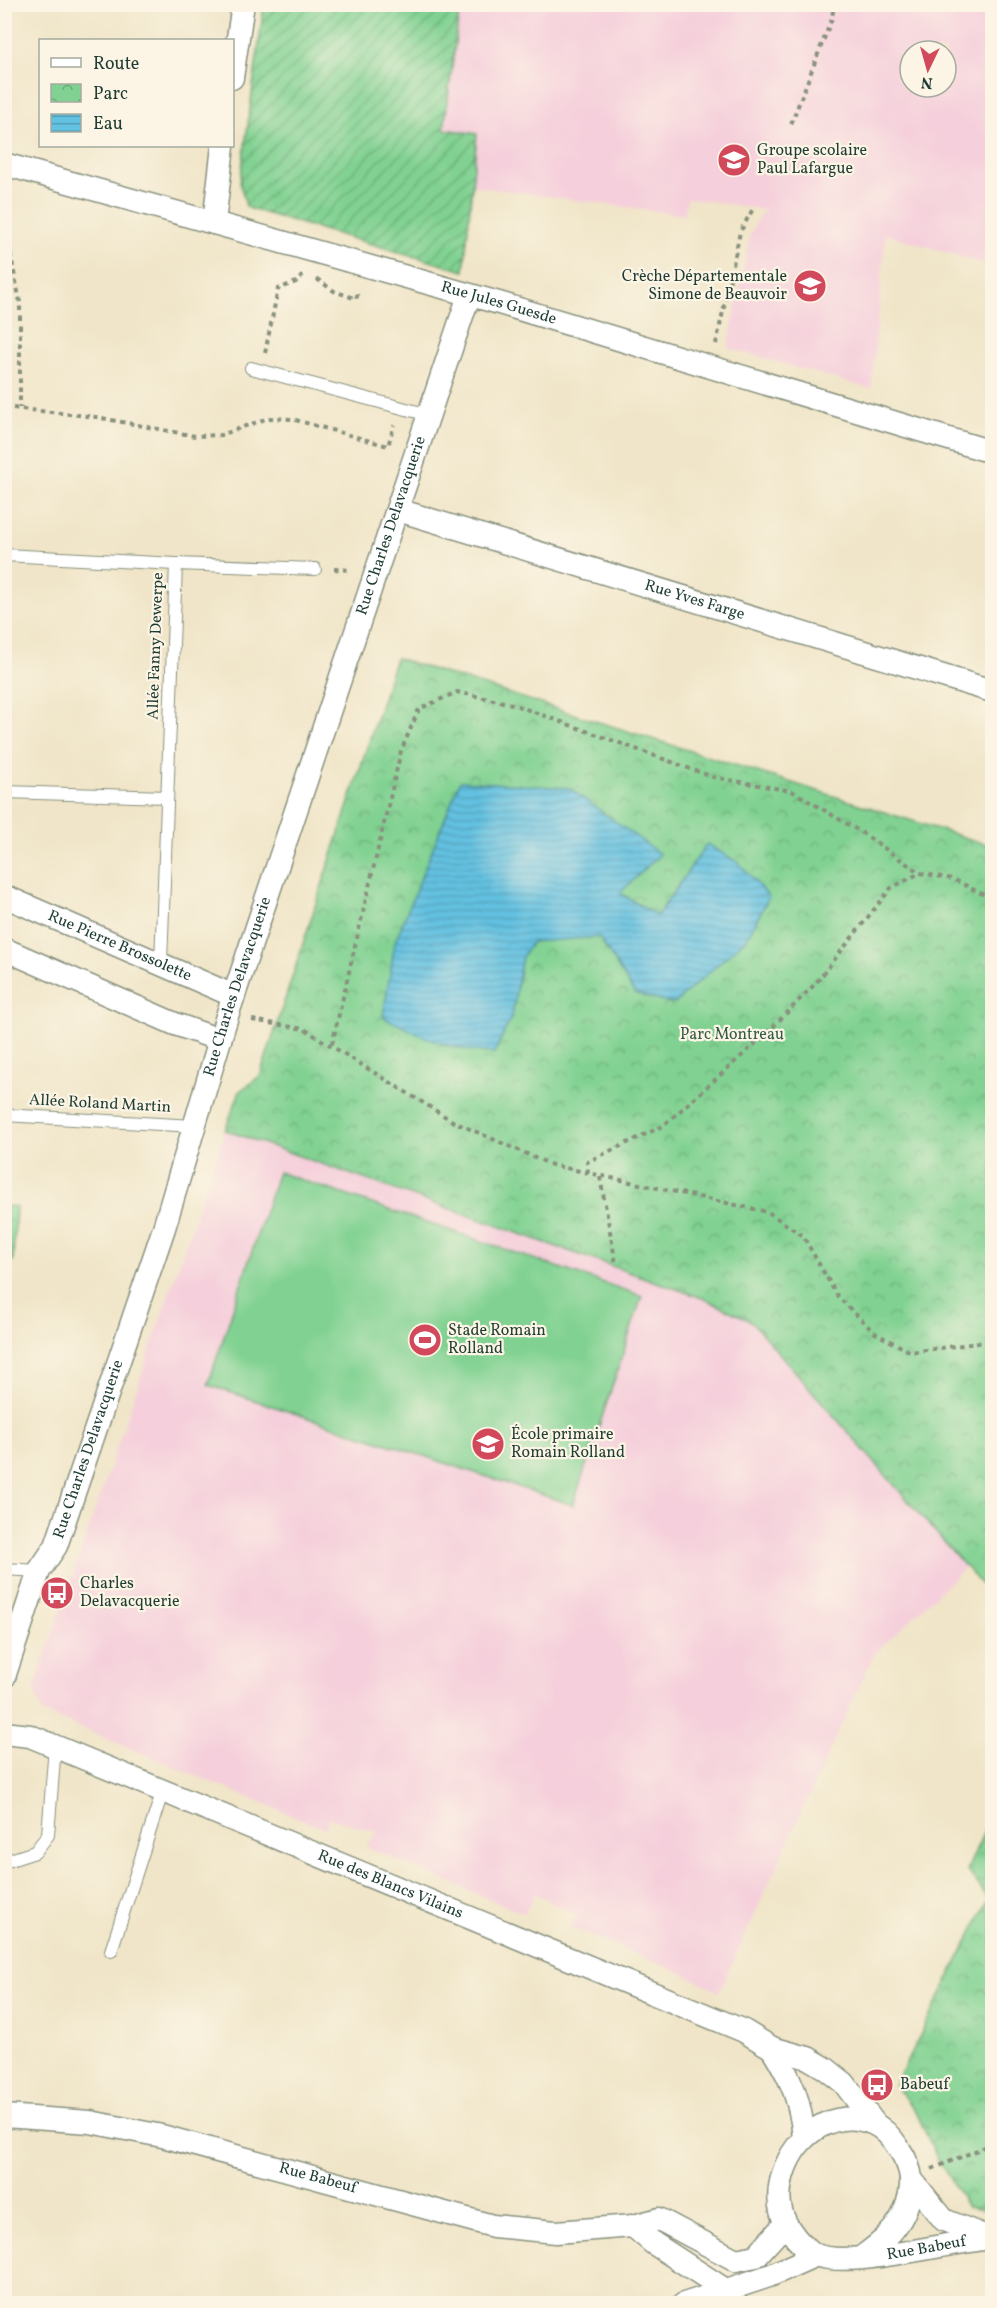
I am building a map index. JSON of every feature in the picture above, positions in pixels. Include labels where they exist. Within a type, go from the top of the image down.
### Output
[{"type":"street","points":[[234,65],[243,4]]},
{"type":"street","points":[[213,223],[223,147]]},
{"type":"street","name":"Rue Jules Guesde","points":[[9,166],[469,295],[993,452]]},
{"type":"street","name":"Rue Charles Delavacquerie","points":[[4,1677],[39,1571],[56,1546],[164,1228],[230,1006],[469,295]]},
{"type":"street","name":"Rue Yves Farge","points":[[398,510],[993,691]]},
{"type":"street","name":"Rue Pierre Brossolette","points":[[4,896],[161,963],[230,1006]]},
{"type":"street","points":[[4,949],[175,1024],[220,1040]]},
{"type":"street","name":"Rue des Blancs Vilains","points":[[4,1733],[30,1736],[55,1746],[744,2031],[772,2048],[808,2058],[844,2083],[875,2124]]},
{"type":"street","name":"Rue des Blancs Vilains","points":[[772,2048],[793,2082],[801,2106],[804,2137]]},
{"type":"street","name":"Rue Babeuf","points":[[4,2116],[90,2122],[162,2136],[493,2226],[556,2232],[633,2226],[659,2219],[735,2260]]},
{"type":"street","points":[[832,2120],[855,2120],[875,2124],[892,2138],[905,2160],[911,2179],[908,2200],[899,2223],[883,2241],[862,2257],[837,2258],[816,2254],[797,2240],[785,2224],[779,2201],[779,2186],[791,2156],[804,2137],[816,2127],[832,2120]]},
{"type":"street","name":"Rue Babeuf","points":[[911,2179],[944,2220],[992,2238]]},
{"type":"street","points":[[724,2289],[735,2260],[756,2256],[785,2224]]},
{"type":"street","points":[[633,2226],[653,2243],[724,2289]]},
{"type":"street","name":"Rue Babeuf","points":[[862,2257],[992,2238]]},
{"type":"street","points":[[684,2304],[769,2276],[816,2254]]},
{"type":"lane","points":[[256,370],[429,415]]},
{"type":"lane","points":[[4,555],[176,564]]},
{"type":"lane","name":"Allée Fanny Dewerpe","points":[[161,963],[176,564],[315,568]]},
{"type":"lane","points":[[4,792],[167,797]]},
{"type":"lane","name":"Allée Roland Martin","points":[[4,1115],[194,1126]]},
{"type":"lane","points":[[4,1569],[39,1571]]},
{"type":"lane","points":[[4,1862],[35,1852],[48,1835],[55,1746]]},
{"type":"lane","points":[[111,1951],[163,1790]]},
{"type":"path","points":[[791,124],[832,18],[834,4]]},
{"type":"path","points":[[9,166],[5,195],[6,231],[20,302],[20,408]]},
{"type":"path","points":[[702,364],[705,349],[714,351],[740,232],[754,207]]},
{"type":"path","points":[[256,370],[278,289],[296,282],[305,273]]},
{"type":"path","points":[[4,407],[96,417],[195,436],[221,435],[268,418],[292,419],[388,446],[398,406]]},
{"type":"path","points":[[332,1044],[401,751],[418,709],[457,692],[512,704],[713,777],[792,791],[864,834],[920,873],[953,879],[993,898]]},
{"type":"path","points":[[588,1174],[587,1162],[663,1126],[764,1036],[816,983],[891,888],[920,873]]},
{"type":"path","points":[[230,1006],[304,1029],[332,1044],[454,1122],[552,1166],[768,1212],[803,1236],[838,1297],[875,1334],[911,1352],[993,1341]]},
{"type":"path","points":[[600,1177],[616,1264]]},
{"type":"path","points":[[911,2179],[993,2144]]},
{"type":"shaded area","name":"Groupe scolaire Paul Lafargue","points":[[460,5],[992,5],[992,266],[886,234],[871,389],[728,348],[750,235],[759,216],[766,210],[688,198],[684,215],[472,186],[477,134],[444,130]]},
{"type":"shaded area","name":"École primaire Romain Rolland","points":[[225,1130],[705,1299],[751,1321],[966,1567],[874,1654],[719,1992],[684,1974],[570,1927],[577,1916],[535,1893],[525,1914],[366,1847],[378,1832],[329,1818],[325,1829],[42,1712],[34,1689]]},
{"type":"green space","points":[[264,5],[460,5],[444,129],[477,134],[464,271],[246,206],[240,183]]},
{"type":"green space","name":"Parc Montreau","points":[[396,658],[992,846],[992,1597],[751,1321],[705,1299],[225,1130],[240,1091],[260,1076]]},
{"type":"green space","name":"Stade Romain Rolland","points":[[278,1172],[642,1296],[573,1505],[208,1385]]},
{"type":"green space","points":[[5,1206],[16,1207],[13,1261],[5,1261]]},
{"type":"green space","points":[[992,1814],[992,2211],[967,2207],[937,2158],[917,2114],[895,2085],[989,1899],[967,1870]]},
{"type":"water","points":[[460,781],[569,788],[660,854],[620,893],[657,916],[707,844],[739,863],[769,897],[747,938],[674,1004],[635,994],[599,937],[532,942],[522,957],[512,1016],[494,1053],[449,1046],[383,1017],[395,942]]},
{"type":"place","name":"Groupe scolaire Paul Lafargue","points":[[734,160]]},
{"type":"place","name":"Crèche Départementale Simone de Beauvoir","points":[[810,286]]},
{"type":"place","name":"Stade Romain Rolland","points":[[425,1340]]},
{"type":"place","name":"École primaire Romain Rolland","points":[[488,1444]]},
{"type":"place","name":"Charles Delavacquerie","points":[[57,1593]]},
{"type":"place","name":"Babeuf","points":[[877,2085]]}]
